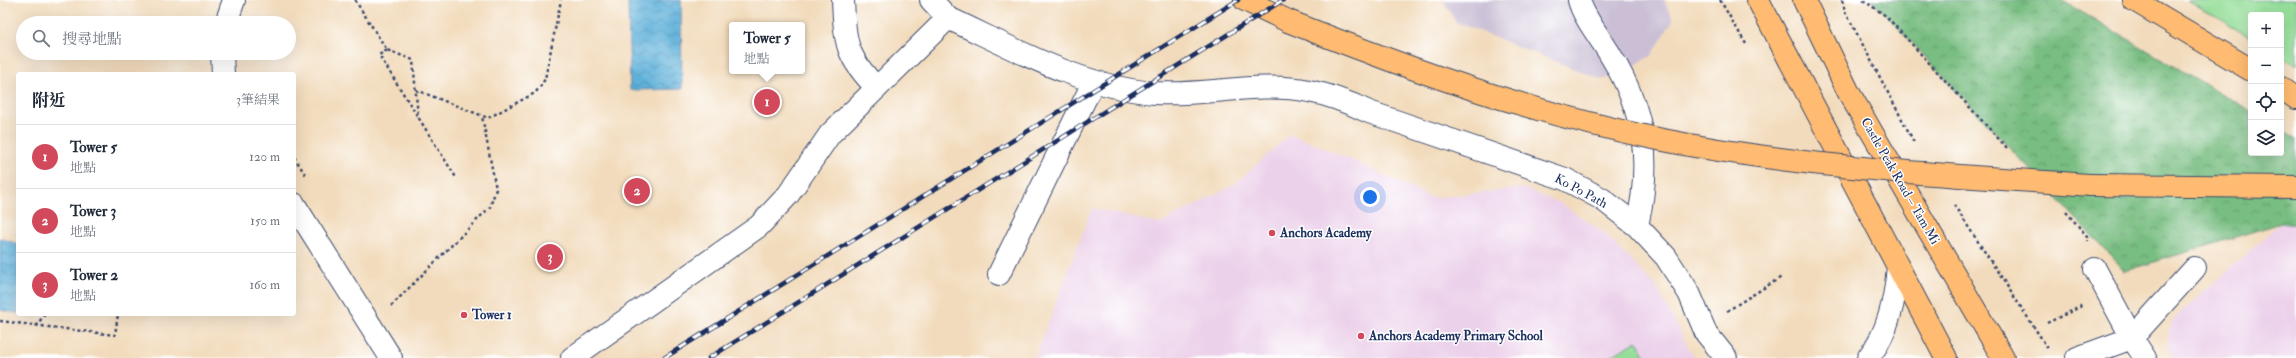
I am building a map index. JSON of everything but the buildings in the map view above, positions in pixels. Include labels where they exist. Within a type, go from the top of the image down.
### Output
[{"type":"main road","points":[[1246,0],[1288,21],[1469,88],[1550,113],[1657,139],[1721,151],[1885,171],[2090,185],[2296,187]]},
{"type":"main road","points":[[1758,0],[1946,358]]},
{"type":"main road","name":"Castle Peak Road – Tam Mi","points":[[1804,0],[1849,93],[2003,358]]},
{"type":"main road","points":[[2134,0],[2248,68]]},
{"type":"main road","points":[[2284,90],[2296,98]]},
{"type":"street","points":[[228,16],[234,0]]},
{"type":"street","points":[[843,0],[844,32],[848,48],[855,64],[877,88]]},
{"type":"street","points":[[572,358],[759,226],[788,195],[830,134],[948,18],[931,0]]},
{"type":"street","points":[[1579,0],[1622,73],[1640,120],[1645,170],[1643,198],[1636,226]]},
{"type":"street","name":"Ko Po Path","points":[[948,18],[1044,63],[1115,87],[1155,92],[1195,94],[1260,88],[1310,91],[1340,99],[1369,112],[1565,179],[1602,199],[1636,226],[1666,257],[1689,293],[1706,333],[1726,358]]},
{"type":"street","points":[[222,60],[223,72]]},
{"type":"street","points":[[999,274],[1094,81]]},
{"type":"street","points":[[296,207],[391,358]]},
{"type":"street","points":[[1868,358],[1879,342],[1890,313],[1896,290],[1898,267]]},
{"type":"street","points":[[2077,358],[2132,338],[2194,268]]},
{"type":"street","points":[[2095,270],[2132,338],[2145,358]]},
{"type":"path","points":[[355,0],[387,50],[413,60],[418,118]]},
{"type":"path","points":[[416,90],[488,118],[535,93],[545,79],[560,0]]},
{"type":"path","points":[[387,50],[379,56],[457,179]]},
{"type":"path","points":[[385,301],[389,308],[490,207],[496,189],[482,116]]},
{"type":"path","points":[[296,161],[311,184]]},
{"type":"path","points":[[1725,313],[1783,276]]},
{"type":"path","points":[[36,326],[44,316]]},
{"type":"path","points":[[0,321],[115,335],[118,316]]},
{"type":"shaded area","points":[[1443,0],[1664,0],[1673,20],[1652,55],[1622,73],[1602,80],[1456,22]]},
{"type":"shaded area","name":"Anchors Academy","points":[[1290,134],[1352,160],[1432,198],[1523,188],[1562,204],[1602,231],[1655,285],[1694,358],[1035,358],[1092,208],[1160,224],[1235,184]]},
{"type":"shaded area","points":[[2281,223],[2296,225],[2296,358],[2174,358],[2167,347],[2171,321]]},
{"type":"green space","points":[[1872,0],[2061,0],[2248,109],[2248,156],[2284,156],[2284,131],[2296,138],[2296,225],[2281,223],[2125,271]]},
{"type":"green space","points":[[2188,0],[2296,0],[2296,65],[2284,58],[2284,12],[2248,12],[2248,36]]},
{"type":"green space","points":[[1637,341],[1647,358],[1608,358]]},
{"type":"water","points":[[628,0],[681,0],[682,89],[630,90]]},
{"type":"water","points":[[0,238],[16,243],[16,313],[0,310]]},
{"type":"railway","points":[[664,358],[1238,0]]},
{"type":"railway","points":[[709,358],[1283,0]]},
{"type":"place","name":"Tower 5","points":[[767,102]]},
{"type":"place","name":"Tower 3","points":[[637,191]]},
{"type":"place","name":"Anchors Academy","points":[[1272,233]]},
{"type":"place","name":"Tower 2","points":[[550,257]]},
{"type":"place","name":"Tower 1","points":[[464,315]]},
{"type":"place","name":"Anchors Academy Primary School","points":[[1361,336]]}]
